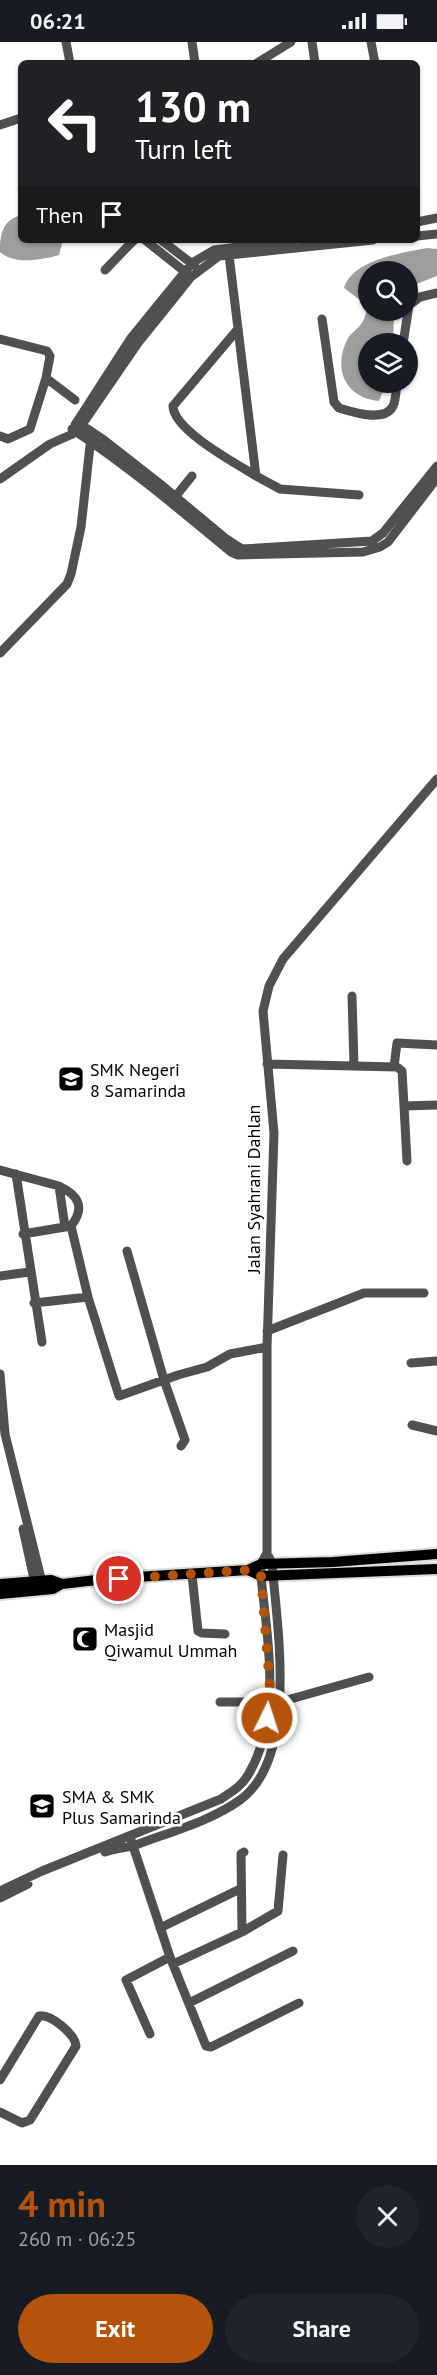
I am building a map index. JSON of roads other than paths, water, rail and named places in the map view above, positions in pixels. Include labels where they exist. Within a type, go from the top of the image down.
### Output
[{"type":"main road","points":[[0,1584],[39,1586],[53,1590],[62,1584],[105,1579],[192,1575],[437,1554]]},
{"type":"main road","points":[[248,1570],[261,1576],[269,1568],[437,1569]]},
{"type":"main road","points":[[0,1594],[39,1586]]},
{"type":"street","points":[[66,42],[69,60]]},
{"type":"street","points":[[192,42],[195,60]]},
{"type":"street","points":[[262,60],[291,42]]},
{"type":"street","points":[[312,42],[315,60]]},
{"type":"street","points":[[371,42],[374,60]]},
{"type":"street","points":[[0,125],[18,119]]},
{"type":"street","points":[[420,221],[437,218]]},
{"type":"street","points":[[420,236],[437,234]]},
{"type":"street","points":[[105,270],[131,243]]},
{"type":"street","points":[[149,243],[188,274]]},
{"type":"street","points":[[165,243],[196,266]]},
{"type":"street","points":[[0,479],[75,429],[188,274],[214,250],[270,243]]},
{"type":"street","points":[[196,266],[219,256],[330,243]]},
{"type":"street","points":[[229,255],[256,476]]},
{"type":"street","points":[[406,333],[410,305],[420,297],[437,293]]},
{"type":"street","points":[[322,319],[334,402],[339,408],[380,416],[389,412],[393,406],[395,393]]},
{"type":"street","points":[[238,329],[173,406],[173,412],[178,421],[193,434],[267,484],[280,489],[359,495]]},
{"type":"street","points":[[0,436],[8,439],[30,429],[46,378],[50,356],[47,351],[1,342]]},
{"type":"street","points":[[46,378],[75,400]]},
{"type":"street","points":[[75,429],[91,436],[242,549],[364,543],[378,538],[437,466]]},
{"type":"street","points":[[91,436],[231,552],[238,555],[363,552],[381,547],[388,542],[437,478]]},
{"type":"street","points":[[0,653],[67,584],[81,527],[91,436]]},
{"type":"street","points":[[175,497],[192,476]]},
{"type":"street","name":"Jalan Syahrani Dahlan","points":[[269,1568],[264,1348],[267,1331],[274,1133],[263,1011],[269,986],[278,966],[437,779]]},
{"type":"street","points":[[352,996],[354,1066]]},
{"type":"street","points":[[394,1067],[397,1043],[437,1045]]},
{"type":"street","points":[[267,1064],[399,1068],[402,1071],[407,1161]]},
{"type":"street","points":[[404,1106],[437,1105]]},
{"type":"street","points":[[0,1170],[59,1186],[73,1193],[78,1202],[78,1214],[68,1226],[23,1234]]},
{"type":"street","points":[[16,1174],[23,1234],[42,1342]]},
{"type":"street","points":[[59,1186],[88,1297],[118,1395],[207,1367],[230,1354],[264,1348]]},
{"type":"street","points":[[127,1251],[164,1380],[185,1440],[181,1446]]},
{"type":"street","points":[[0,1276],[30,1272]]},
{"type":"street","points":[[267,1331],[362,1294],[424,1293]]},
{"type":"street","points":[[34,1303],[88,1297]]},
{"type":"street","points":[[411,1363],[437,1361]]},
{"type":"street","points":[[0,1374],[5,1434],[39,1586]]},
{"type":"street","points":[[412,1425],[437,1431]]},
{"type":"street","points":[[0,1427],[39,1586]]},
{"type":"street","points":[[0,1898],[38,1879],[115,1848],[133,1846],[219,1812],[249,1792],[265,1766],[275,1738],[280,1702],[279,1658],[269,1568]]},
{"type":"street","points":[[192,1575],[198,1630],[202,1633],[225,1634]]},
{"type":"street","points":[[0,1892],[42,1871],[221,1799],[237,1788],[248,1776],[262,1740],[268,1703],[269,1667],[261,1576]]},
{"type":"street","points":[[220,1702],[280,1702],[369,1677]]},
{"type":"street","points":[[129,1835],[172,1961],[206,2046],[211,2047],[299,2003]]},
{"type":"street","points":[[242,1932],[240,1889],[241,1854],[244,1852]]},
{"type":"street","points":[[150,2034],[126,1980],[242,1932],[275,1914],[280,1909],[283,1855]]},
{"type":"street","points":[[160,1928],[240,1889]]},
{"type":"street","points":[[189,2003],[293,1951]]},
{"type":"street","points":[[0,2080],[39,2016],[49,2017],[74,2038],[76,2046],[30,2120],[22,2123],[0,2112]]},
{"type":"place","name":"SMK Negeri 8 Samarinda","points":[[71,1079]]},
{"type":"place","name":"Masjid Qiwamul Ummah","points":[[85,1639]]},
{"type":"place","name":"SMA & SMK Plus Samarinda","points":[[42,1806]]}]
